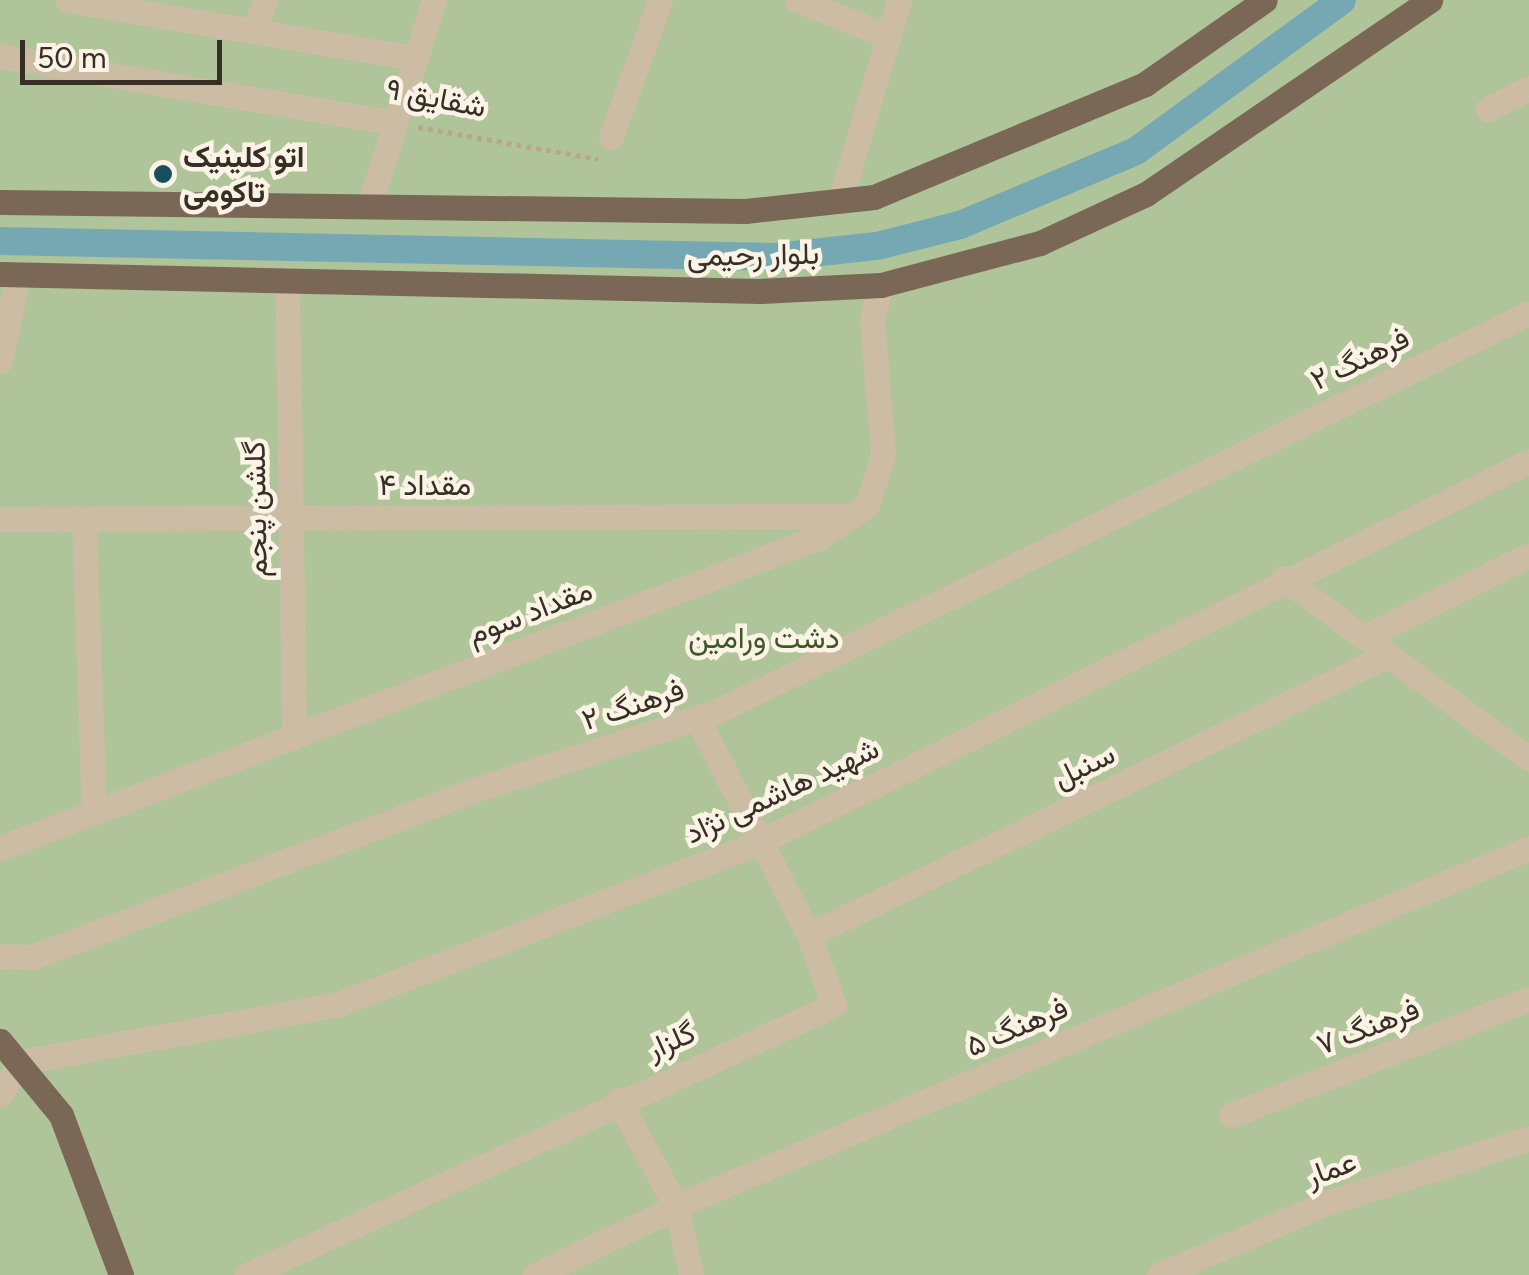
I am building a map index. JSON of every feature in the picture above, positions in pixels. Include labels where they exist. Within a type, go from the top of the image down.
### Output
[{"type":"main road","name":"بلوار رحیمی","points":[[0,202],[745,211],[840,200],[1014,146],[1145,84],[1266,0]]},
{"type":"main road","name":"بلوار رحیمی","points":[[9,274],[881,284],[1040,243],[1146,194],[1430,0]]},
{"type":"main road","points":[[0,1041],[61,1115],[121,1275]]},
{"type":"street","points":[[68,0],[416,58]]},
{"type":"street","points":[[254,31],[265,0]]},
{"type":"street","points":[[369,206],[434,0]]},
{"type":"street","points":[[611,137],[660,0]]},
{"type":"street","points":[[797,0],[888,36]]},
{"type":"street","points":[[840,200],[899,0]]},
{"type":"street","name":"شقایق ۹","points":[[0,56],[395,123]]},
{"type":"street","points":[[1488,109],[1529,88]]},
{"type":"street","points":[[0,361],[9,274]]},
{"type":"street","name":"گلشن پنجم","points":[[287,280],[287,518],[294,736]]},
{"type":"street","name":"مقداد سوم","points":[[0,848],[820,537],[867,505],[883,454],[872,319],[881,284]]},
{"type":"street","name":"فرهنگ ۲","points":[[0,956],[32,956],[472,791],[697,718],[1529,313]]},
{"type":"street","name":"شهید هاشمی نژاد","points":[[20,1062],[338,1004],[758,844],[1283,578],[1529,461]]},
{"type":"street","name":"مقداد ۴","points":[[0,520],[851,516]]},
{"type":"street","points":[[84,519],[94,813]]},
{"type":"street","points":[[1364,637],[1529,555]]},
{"type":"street","points":[[1283,578],[1529,758]]},
{"type":"street","name":"سنبل","points":[[809,935],[1388,655]]},
{"type":"street","name":"گلزار","points":[[246,1275],[618,1100],[834,1005],[809,935],[758,844],[697,718]]},
{"type":"street","name":"فرهنگ ۵","points":[[535,1275],[676,1206],[1529,848]]},
{"type":"street","name":"فرهنگ ۷","points":[[1231,1115],[1529,999]]},
{"type":"street","points":[[0,1095],[20,1062]]},
{"type":"street","points":[[618,1100],[676,1206],[691,1275]]},
{"type":"street","name":"عمار","points":[[1159,1275],[1324,1204],[1529,1138]]},
{"type":"path","name":"شقایق ۹","points":[[395,123],[597,161],[611,137]]},
{"type":"green space","name":"دشت ورامین","points":[[0,0],[1529,0],[1529,1275],[0,1275]]},
{"type":"waterway","points":[[0,241],[775,257],[877,246],[960,225],[1136,151],[1342,0]]},
{"type":"place","name":"اتو کلینیک تاکومی","points":[[163,174]]}]
